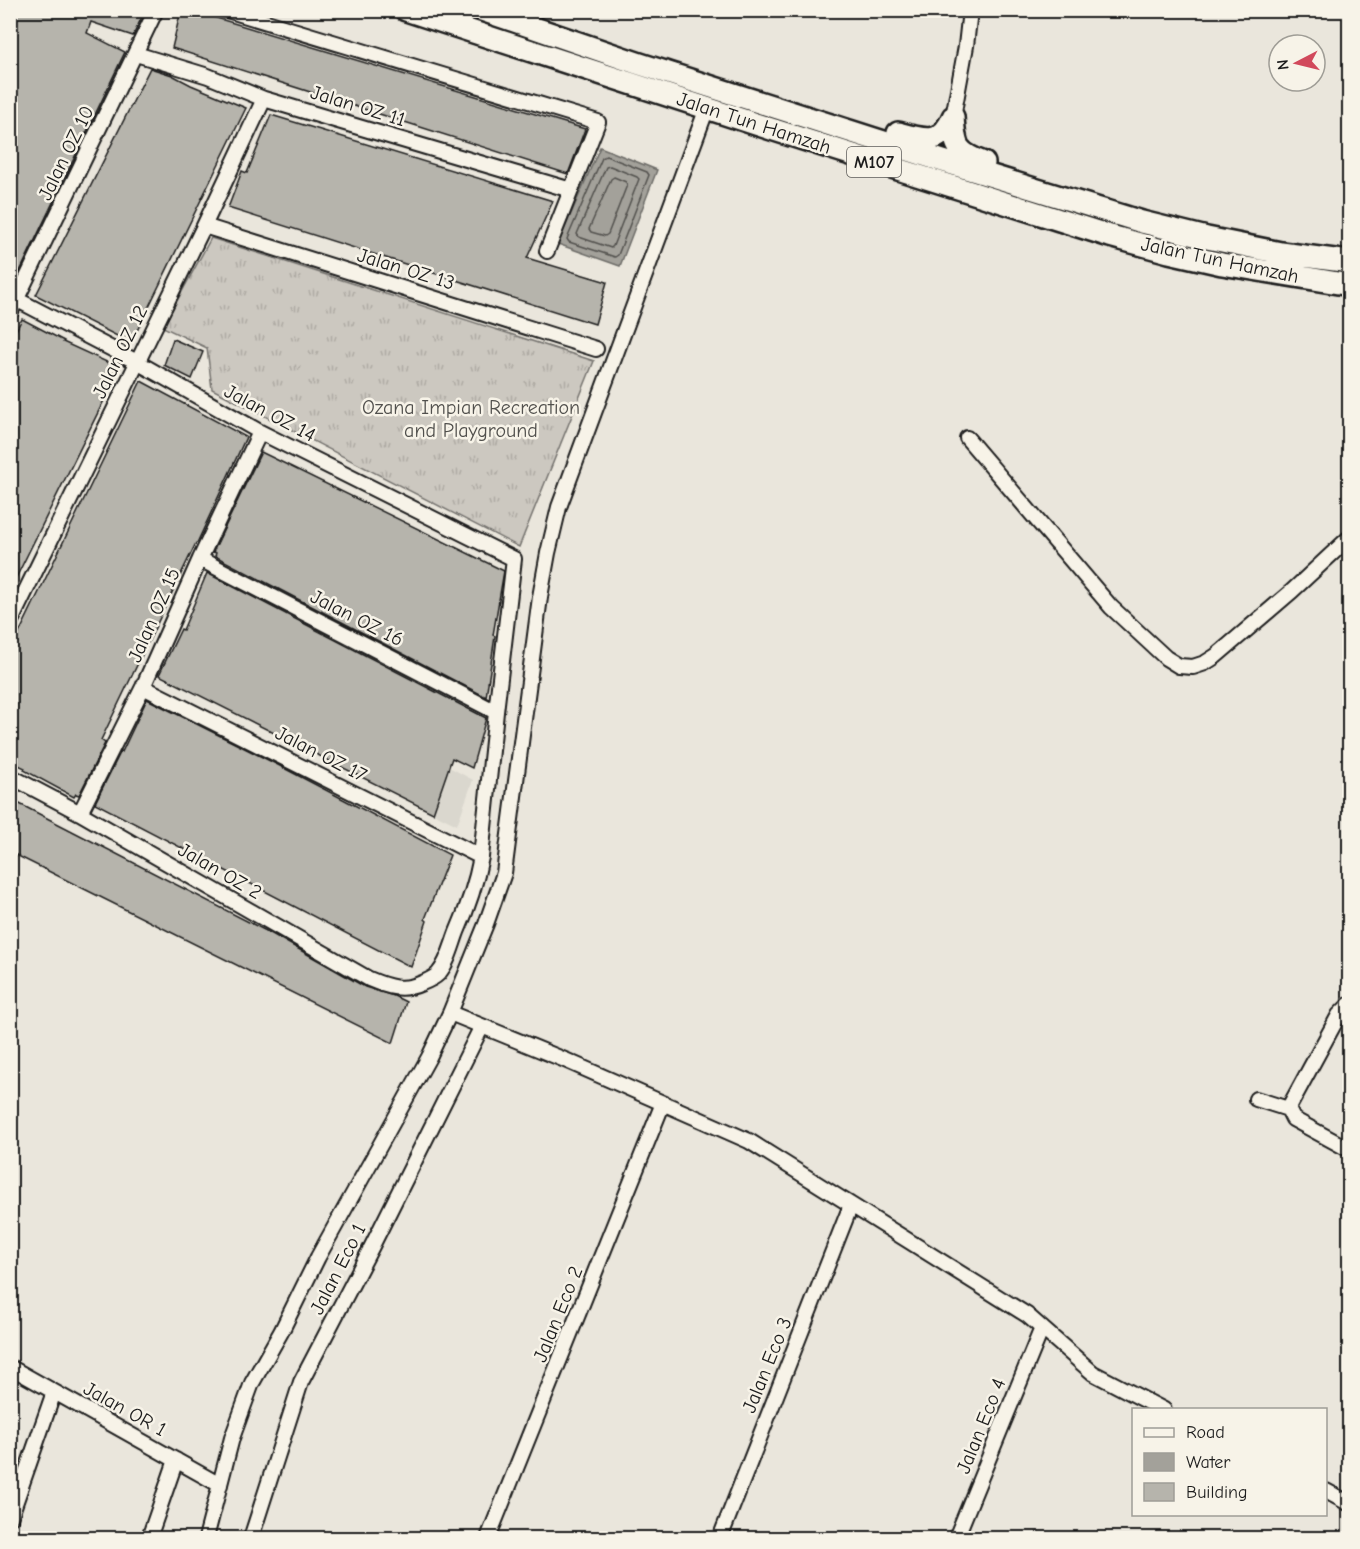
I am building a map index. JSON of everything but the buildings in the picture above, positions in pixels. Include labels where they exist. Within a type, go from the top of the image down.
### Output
[{"type":"main road","name":"Jalan Tun Hamzah","points":[[406,10],[1066,222],[1169,252],[1222,264],[1350,285]]},
{"type":"main road","name":"Jalan Tun Hamzah","points":[[482,10],[737,95],[1142,222],[1281,253],[1350,262]]},
{"type":"main road","points":[[737,95],[828,114],[924,140],[941,135],[948,128],[953,117]]},
{"type":"main road","points":[[953,117],[955,137],[960,150],[968,157],[1104,210]]},
{"type":"main road","points":[[1208,238],[1350,250]]},
{"type":"street","name":"Jalan OZ 10","points":[[10,313],[14,298],[156,10]]},
{"type":"street","points":[[226,10],[598,122],[547,251]]},
{"type":"street","points":[[953,117],[970,10]]},
{"type":"street","name":"Jalan OZ 11","points":[[136,54],[208,76],[264,99],[571,190]]},
{"type":"street","name":"Jalan OZ 12","points":[[10,623],[264,99]]},
{"type":"street","points":[[206,1539],[232,1438],[252,1383],[281,1332],[318,1257],[429,1057],[450,1013],[504,873],[540,597],[559,507],[707,108]]},
{"type":"street","name":"Jalan OZ 13","points":[[204,226],[596,349]]},
{"type":"street","name":"Jalan OZ 14","points":[[14,298],[137,362],[260,432],[514,559],[496,712]]},
{"type":"street","name":"Jalan OZ 15","points":[[80,813],[143,687],[260,432]]},
{"type":"street","points":[[967,438],[1111,606],[1166,658],[1179,666],[1193,667],[1216,656],[1292,591],[1350,537]]},
{"type":"street","name":"Jalan OZ 16","points":[[200,559],[496,712]]},
{"type":"street","name":"Jalan OZ 17","points":[[143,687],[481,856]]},
{"type":"street","points":[[481,856],[496,712]]},
{"type":"street","name":"Jalan OZ 2","points":[[10,777],[80,813],[369,979],[397,989],[412,988],[438,974],[472,896],[481,856]]},
{"type":"street","points":[[1288,1109],[1339,1015],[1350,1004]]},
{"type":"street","points":[[450,1013],[566,1060],[749,1141],[1027,1315],[1093,1373],[1160,1408]]},
{"type":"street","name":"Jalan Eco 1","points":[[251,1539],[301,1382],[482,1026]]},
{"type":"street","points":[[1256,1099],[1288,1109],[1293,1119],[1350,1150]]},
{"type":"street","name":"Jalan Eco 2","points":[[488,1539],[663,1103]]},
{"type":"street","name":"Jalan Eco 3","points":[[720,1539],[851,1205]]},
{"type":"street","name":"Jalan Eco 4","points":[[956,1539],[1042,1328]]},
{"type":"street","name":"Jalan OR 1","points":[[10,1367],[220,1485]]},
{"type":"street","points":[[10,1518],[54,1392]]},
{"type":"street","points":[[149,1539],[176,1460]]},
{"type":"street","points":[[1327,1492],[1350,1504]]},
{"type":"shaded area","points":[[449,767],[473,780],[457,825],[433,813]]},
{"type":"green space","name":"Ozana Impian Recreation and Playground","points":[[211,238],[594,361],[519,547],[212,389],[207,348],[163,327]]},
{"type":"water","points":[[600,147],[657,170],[620,266],[558,244]]}]
